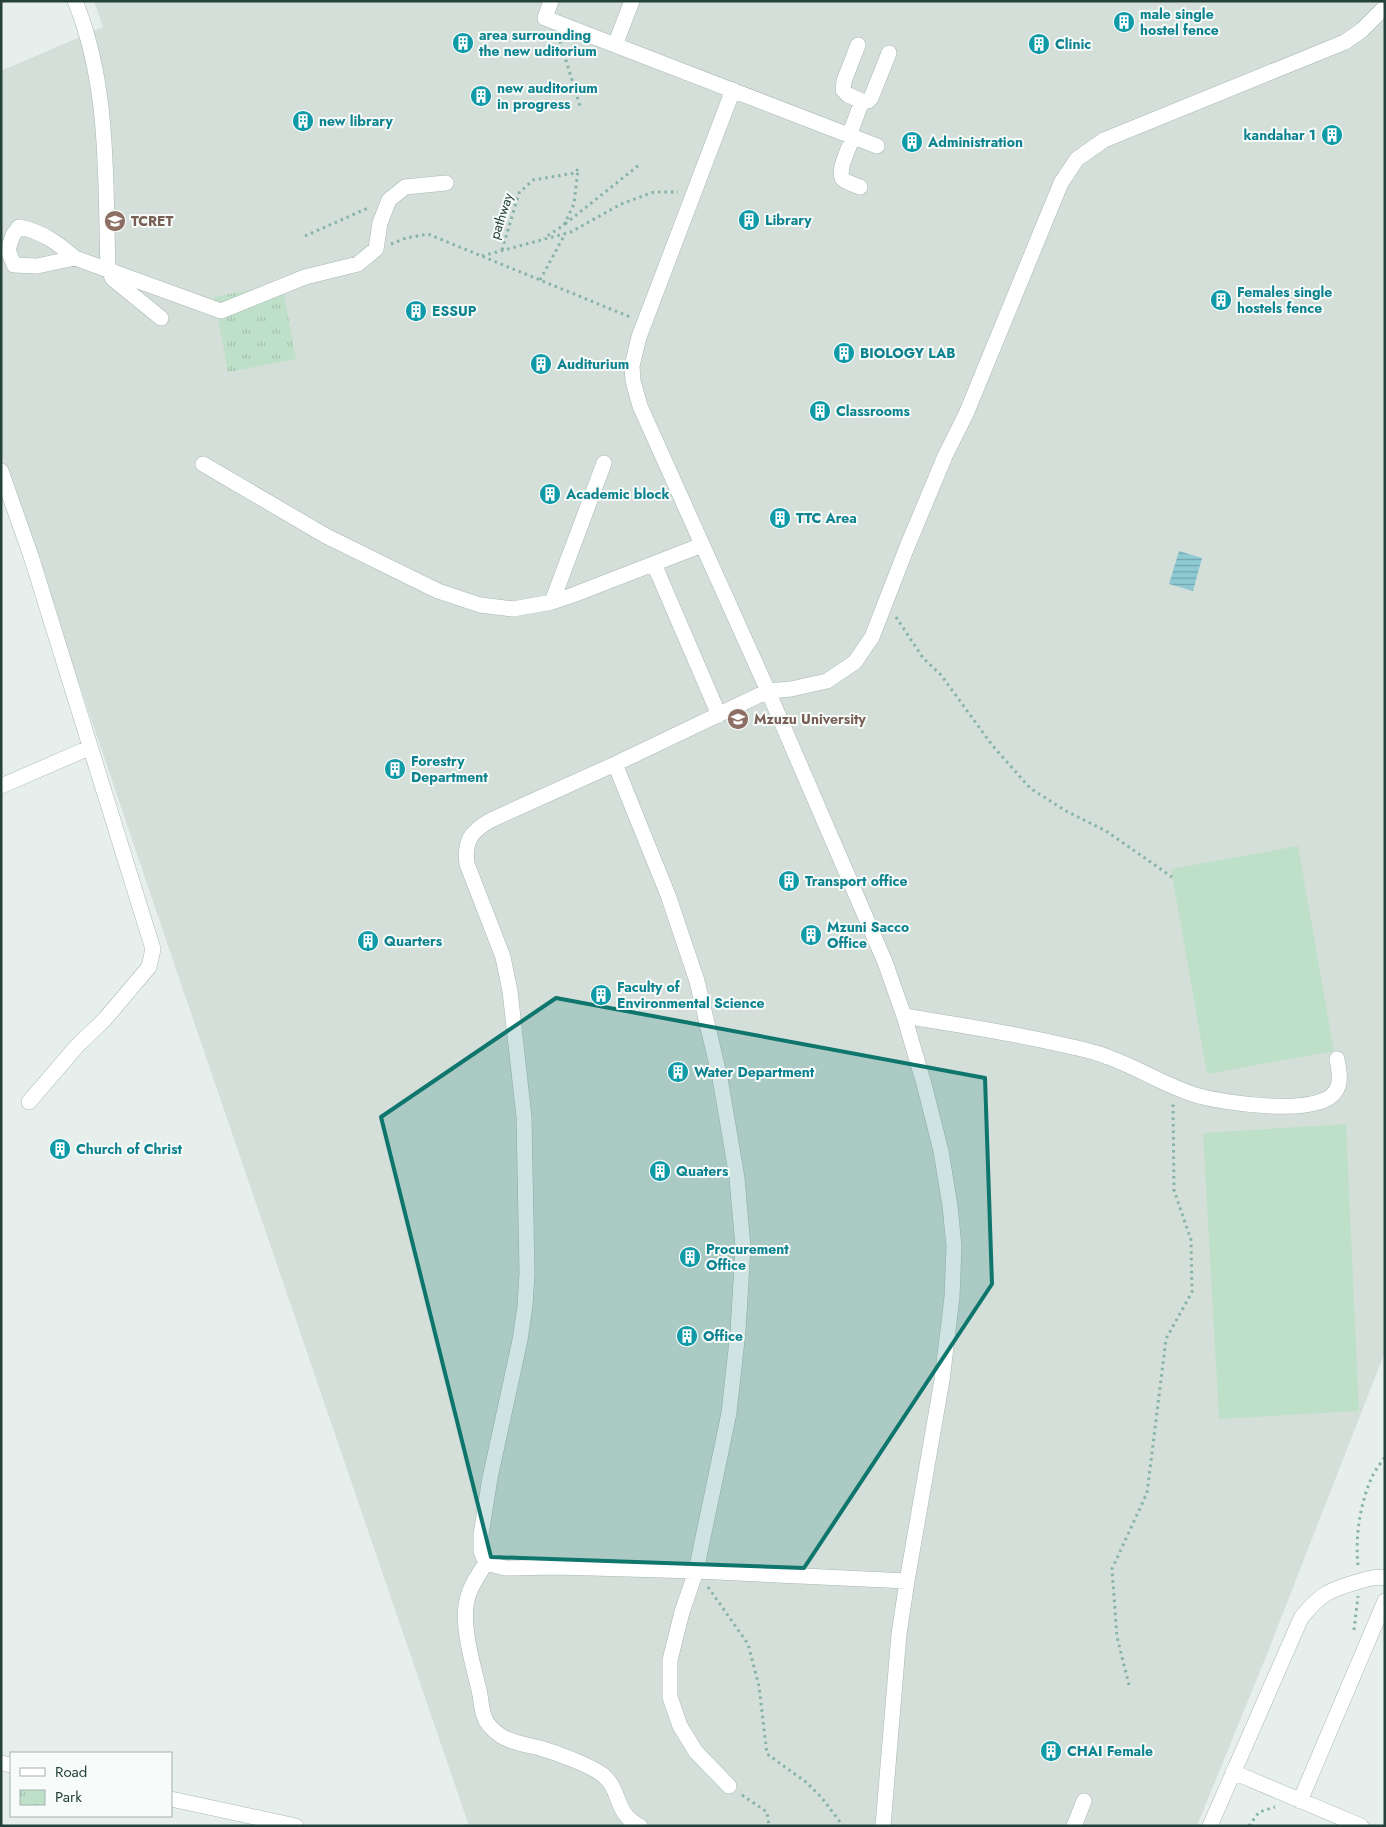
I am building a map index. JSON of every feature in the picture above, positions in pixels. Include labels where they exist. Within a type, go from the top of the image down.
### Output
[{"type":"street","points":[[75,1],[84,24],[96,78],[104,134],[108,269],[113,279],[161,318]]},
{"type":"street","points":[[551,1],[545,18],[877,146]]},
{"type":"street","points":[[615,44],[632,1]]},
{"type":"street","points":[[486,1563],[481,1551],[490,1478],[520,1340],[525,1306],[527,1264],[524,1117],[511,1000],[503,957],[467,864],[465,851],[469,839],[478,827],[768,691],[791,689],[827,681],[855,662],[872,637],[945,456],[966,414],[1061,183],[1077,158],[1104,140],[1345,42],[1362,30],[1382,10]]},
{"type":"street","points":[[858,45],[844,81],[843,90],[848,95],[862,101],[868,102],[871,98],[889,54]]},
{"type":"street","points":[[733,90],[644,323],[632,366],[640,406],[768,691],[885,962],[904,1016],[941,1152],[950,1206],[954,1246],[952,1296],[942,1380],[906,1581],[892,1703],[883,1826]]},
{"type":"street","points":[[860,187],[844,180],[841,176],[841,170],[862,101]]},
{"type":"street","points":[[75,258],[221,311],[305,277],[358,264],[376,249],[380,224],[389,200],[405,187],[446,183]]},
{"type":"street","points":[[552,602],[604,463]]},
{"type":"street","points":[[203,464],[326,536],[438,591],[480,606],[513,609],[574,596],[702,545]]},
{"type":"street","points":[[1,471],[30,556],[153,949],[150,967],[105,1019],[77,1046],[30,1102]]},
{"type":"street","points":[[654,564],[719,715]]},
{"type":"street","points":[[1,786],[89,748]]},
{"type":"street","points":[[615,764],[668,895],[697,980],[720,1078],[737,1178],[743,1247],[738,1331],[729,1413],[696,1571],[682,1612],[670,1660],[670,1696],[680,1726],[696,1752],[729,1786]]},
{"type":"street","points":[[904,1016],[1069,1046],[1108,1057],[1173,1087],[1198,1096],[1236,1104],[1291,1106],[1323,1101],[1335,1092],[1340,1077],[1337,1059]]},
{"type":"street","points":[[486,1563],[505,1568],[558,1567],[696,1571],[906,1581]]},
{"type":"street","points":[[486,1563],[473,1585],[467,1600],[466,1618],[484,1717],[492,1729],[502,1737],[543,1749],[588,1766],[604,1776],[613,1788],[624,1814],[640,1826]]},
{"type":"street","points":[[1210,1826],[1301,1618],[1314,1602],[1332,1589],[1375,1577],[1385,1578]]},
{"type":"street","points":[[1300,1801],[1385,1602]]},
{"type":"street","points":[[1233,1772],[1361,1826]]},
{"type":"street","points":[[172,1799],[296,1826]]},
{"type":"street","points":[[1074,1826],[1084,1801]]},
{"type":"path","points":[[554,21],[580,106]]},
{"type":"path","points":[[541,240],[564,225],[639,165]]},
{"type":"path","name":"pathway","points":[[502,251],[519,193],[533,180],[575,173],[578,169],[574,204],[564,225]]},
{"type":"path","points":[[482,256],[572,232],[621,204],[654,192],[693,192]]},
{"type":"path","points":[[305,236],[389,200]]},
{"type":"path","points":[[376,249],[406,238],[428,234],[644,323]]},
{"type":"path","points":[[540,280],[565,234]]},
{"type":"path","points":[[886,601],[923,658],[941,675],[992,745],[1030,788],[1066,811],[1106,832],[1172,877]]},
{"type":"path","points":[[1129,1685],[1117,1637],[1112,1569],[1147,1493],[1166,1340],[1192,1292],[1191,1240],[1174,1190],[1173,1087]]},
{"type":"path","points":[[696,1571],[748,1644],[758,1686],[766,1754],[806,1782],[822,1798],[843,1826]]},
{"type":"path","points":[[729,1786],[767,1812],[769,1826]]},
{"type":"path","points":[[1248,1826],[1259,1812],[1300,1801]]},
{"type":"highlighted area","points":[[556,998],[985,1078],[992,1284],[804,1568],[491,1557],[381,1117]]},
{"type":"shaded area","name":"Mzuzu University","points":[[94,1],[1385,1],[1385,1352],[1267,1654],[1197,1826],[469,1826],[1,453],[1,71],[103,27]]},
{"type":"green space","points":[[282,284],[296,359],[228,372],[214,297]]},
{"type":"green space","points":[[1298,846],[1334,1051],[1207,1074],[1171,869]]},
{"type":"green space","points":[[1346,1124],[1359,1411],[1219,1419],[1203,1133]]},
{"type":"water","points":[[1179,551],[1202,558],[1193,591],[1169,584]]},
{"type":"place","name":"male single hostel fence","points":[[1124,22]]},
{"type":"place","name":"area surrounding the new uditorium","points":[[463,43]]},
{"type":"place","name":"Clinic","points":[[1039,44]]},
{"type":"place","name":"new auditorium in progress","points":[[481,96]]},
{"type":"place","name":"new library","points":[[303,121]]},
{"type":"place","name":"kandahar 1","points":[[1332,135]]},
{"type":"place","name":"Administration","points":[[912,142]]},
{"type":"place","name":"Library","points":[[749,220]]},
{"type":"place","name":"TCRET","points":[[115,221]]},
{"type":"place","name":"Females single hostels fence","points":[[1221,300]]},
{"type":"place","name":"ESSUP","points":[[416,311]]},
{"type":"place","name":"BIOLOGY LAB","points":[[844,353]]},
{"type":"place","name":"Auditurium","points":[[541,364]]},
{"type":"place","name":"Classrooms","points":[[820,411]]},
{"type":"place","name":"Academic block","points":[[550,494]]},
{"type":"place","name":"TTC Area","points":[[780,518]]},
{"type":"place","name":"Mzuzu University","points":[[738,719]]},
{"type":"place","name":"Forestry Department","points":[[395,769]]},
{"type":"place","name":"Transport office","points":[[789,881]]},
{"type":"place","name":"Mzuni Sacco Office","points":[[811,935]]},
{"type":"place","name":"Quarters","points":[[368,941]]},
{"type":"place","name":"Faculty of Environmental Science","points":[[601,995]]},
{"type":"place","name":"Water Department","points":[[678,1072]]},
{"type":"place","name":"Church of Christ","points":[[60,1149]]},
{"type":"place","name":"Quaters","points":[[660,1171]]},
{"type":"place","name":"Procurement Office","points":[[690,1257]]},
{"type":"place","name":"Office","points":[[687,1336]]},
{"type":"place","name":"CHAI Female","points":[[1051,1751]]}]
